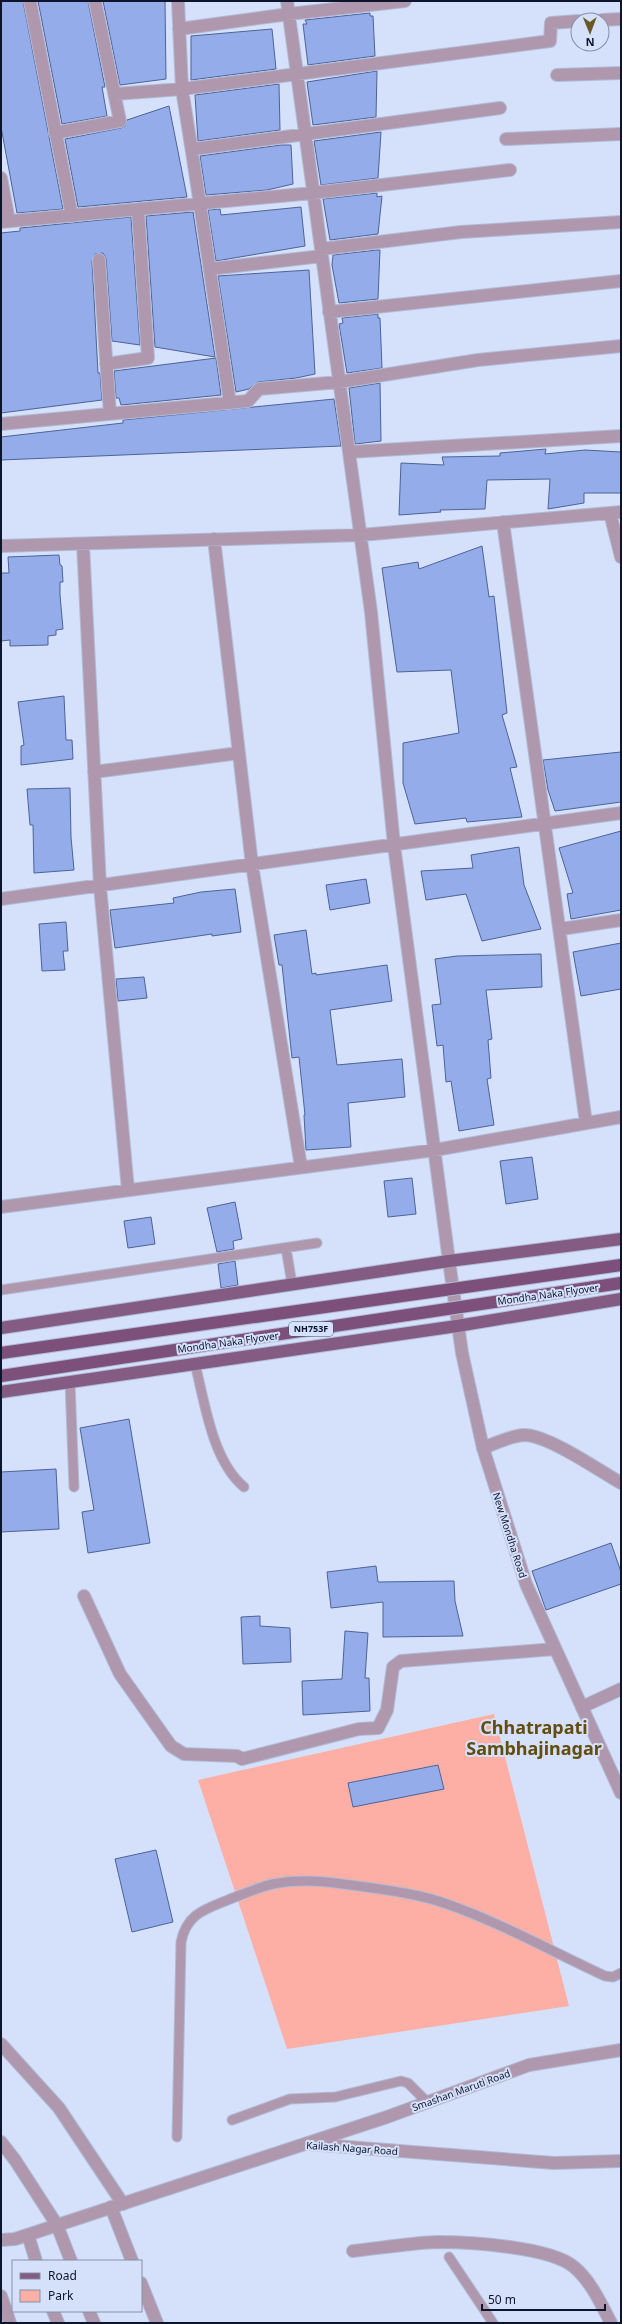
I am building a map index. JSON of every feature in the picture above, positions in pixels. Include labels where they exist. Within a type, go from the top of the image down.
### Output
[{"type":"highway","name":"Mondha Naka Flyover","points":[[1,1353],[621,1265]]},
{"type":"highway","name":"Mondha Naka Flyover","points":[[1,1376],[621,1283]]},
{"type":"main road","points":[[1,1328],[449,1261],[621,1239]]},
{"type":"main road","points":[[1,1392],[457,1326],[621,1299]]},
{"type":"street","points":[[30,1],[72,216]]},
{"type":"street","points":[[56,133],[118,123],[120,118],[95,1]]},
{"type":"street","points":[[178,1],[182,89],[201,204],[230,403]]},
{"type":"street","name":"New Mondha Road","points":[[287,1],[329,312],[372,612],[394,845],[457,1326],[483,1448],[526,1584],[621,1794]]},
{"type":"street","points":[[179,29],[289,14],[405,1]]},
{"type":"street","points":[[610,20],[621,19]]},
{"type":"street","points":[[115,94],[182,89],[297,72],[550,41],[551,23],[570,22]]},
{"type":"street","points":[[557,75],[621,73]]},
{"type":"street","points":[[192,152],[194,148],[200,147],[305,132],[500,108]]},
{"type":"street","points":[[506,139],[621,134]]},
{"type":"street","points":[[1,178],[5,222],[313,193],[510,170]]},
{"type":"street","points":[[106,364],[148,358],[138,210]]},
{"type":"street","points":[[210,269],[461,232],[621,222]]},
{"type":"street","points":[[99,260],[110,414]]},
{"type":"street","points":[[329,312],[621,281]]},
{"type":"street","points":[[1,424],[248,401],[259,389],[339,382],[478,360],[621,346]]},
{"type":"street","points":[[349,452],[621,436]]},
{"type":"street","points":[[1,546],[361,535],[615,512],[621,557]]},
{"type":"street","points":[[503,522],[561,929],[586,1123]]},
{"type":"street","points":[[214,540],[252,865],[301,1167]]},
{"type":"street","points":[[84,544],[100,886],[128,1190]]},
{"type":"street","points":[[94,772],[239,753]]},
{"type":"street","points":[[1,899],[621,813]]},
{"type":"street","points":[[561,929],[621,920]]},
{"type":"street","points":[[1,1207],[435,1150],[621,1117]]},
{"type":"street","points":[[483,1448],[509,1438],[524,1435],[540,1437],[621,1483]]},
{"type":"street","points":[[84,1596],[120,1674],[171,1746],[184,1754],[237,1756],[242,1759],[359,1729],[378,1728],[387,1710],[393,1667],[401,1661],[555,1649]]},
{"type":"street","points":[[582,1707],[621,1689]]},
{"type":"street","points":[[1,2044],[59,2108],[122,2204]]},
{"type":"street","name":"Smashan Maruti Road","points":[[304,2144],[529,2065],[621,2050]]},
{"type":"street","points":[[1,2142],[15,2160],[57,2225],[71,2260]]},
{"type":"street","name":"Kailash Nagar Road","points":[[1,2240],[28,2235],[304,2144],[554,2163],[621,2161]]},
{"type":"street","points":[[111,2208],[132,2260]]},
{"type":"street","points":[[28,2235],[36,2260]]},
{"type":"street","points":[[353,2251],[438,2242],[515,2248],[551,2255],[574,2267],[594,2292],[612,2323]]},
{"type":"street","points":[[142,2286],[157,2323]]},
{"type":"street","points":[[1,2296],[10,2323]]},
{"type":"street","points":[[53,2312],[58,2323]]},
{"type":"street","points":[[89,2312],[94,2323]]},
{"type":"lane","points":[[1,1290],[317,1243]]},
{"type":"lane","points":[[286,1248],[292,1284]]},
{"type":"lane","points":[[195,1364],[210,1423],[224,1462],[234,1479],[244,1487]]},
{"type":"lane","points":[[70,1382],[74,1487]]},
{"type":"lane","points":[[177,2137],[181,1942],[184,1928],[192,1918],[202,1911],[249,1892],[272,1884],[296,1881],[334,1882],[425,1898],[465,1911],[605,1976],[613,1977],[621,1973]]},
{"type":"lane","points":[[232,2120],[290,2099],[335,2097],[401,2081],[408,2082],[427,2102]]},
{"type":"lane","points":[[449,2257],[493,2323]]},
{"type":"green space","points":[[494,1714],[569,2006],[287,2049],[198,1780]]},
{"type":"building","points":[[1,1],[23,1],[63,209],[17,213],[1,127]]},
{"type":"building","points":[[38,1],[88,1],[105,87],[102,87],[107,116],[62,124]]},
{"type":"building","points":[[103,1],[165,1],[166,79],[120,85]]},
{"type":"building","points":[[370,13],[370,16],[373,16],[375,56],[308,65],[303,24],[307,24],[305,20]]},
{"type":"building","points":[[272,29],[276,69],[191,80],[191,36]]},
{"type":"building","points":[[377,71],[376,117],[313,125],[307,82]]},
{"type":"building","points":[[279,84],[280,130],[198,141],[195,95]]},
{"type":"building","points":[[169,106],[187,197],[78,207],[65,139],[121,128],[125,126],[127,120]]},
{"type":"building","points":[[381,132],[378,178],[321,185],[314,141]]},
{"type":"building","points":[[281,145],[291,145],[293,184],[267,190],[206,195],[200,156]]},
{"type":"building","points":[[377,193],[377,197],[382,196],[378,234],[330,240],[323,199]]},
{"type":"building","points":[[301,207],[305,246],[216,261],[208,210],[220,209],[221,215]]},
{"type":"building","points":[[193,212],[215,357],[155,347],[146,216]]},
{"type":"building","points":[[131,217],[140,345],[112,341],[106,259],[103,253],[95,254],[92,261],[98,373],[100,373],[102,400],[1,413],[1,233],[20,231],[20,228]]},
{"type":"building","points":[[380,250],[378,299],[339,303],[332,265],[333,255]]},
{"type":"building","points":[[309,270],[315,374],[296,378],[258,382],[249,389],[236,392],[218,276]]},
{"type":"building","points":[[378,314],[378,318],[380,318],[382,368],[347,373],[339,324],[343,323],[342,318]]},
{"type":"building","points":[[216,358],[221,395],[121,405],[119,398],[116,398],[114,371]]},
{"type":"building","points":[[380,383],[381,441],[355,444],[349,388]]},
{"type":"building","points":[[334,399],[341,446],[1,460],[1,437],[123,423],[123,420]]},
{"type":"building","points":[[546,449],[545,454],[585,450],[621,452],[621,493],[584,493],[584,503],[548,509],[550,479],[487,480],[485,509],[440,510],[441,512],[399,515],[401,463],[444,465],[442,457],[500,456],[500,453]]},
{"type":"building","points":[[482,546],[489,597],[494,596],[507,713],[502,715],[517,767],[510,768],[522,817],[467,822],[466,818],[415,824],[403,783],[403,743],[459,733],[451,670],[397,672],[382,568],[418,562],[419,569]]},
{"type":"building","points":[[59,555],[60,565],[62,566],[63,582],[60,582],[63,629],[56,630],[56,635],[48,636],[48,645],[10,646],[10,640],[1,641],[1,573],[9,573],[8,557]]},
{"type":"building","points":[[64,696],[66,740],[72,740],[73,759],[21,765],[21,746],[24,745],[18,702]]},
{"type":"building","points":[[621,752],[621,802],[555,811],[548,790],[543,760]]},
{"type":"building","points":[[70,788],[71,837],[74,870],[34,873],[33,825],[30,825],[27,789]]},
{"type":"building","points":[[621,831],[621,910],[571,919],[567,894],[573,893],[559,848]]},
{"type":"building","points":[[519,847],[524,885],[541,929],[482,941],[466,894],[426,900],[421,871],[473,868],[471,855]]},
{"type":"building","points":[[366,879],[370,903],[330,910],[326,885]]},
{"type":"building","points":[[235,889],[241,932],[212,936],[212,934],[115,948],[110,910],[174,903],[173,898],[201,892]]},
{"type":"building","points":[[66,922],[68,951],[63,951],[65,970],[42,971],[39,924]]},
{"type":"building","points":[[306,930],[312,974],[316,973],[316,975],[387,965],[392,1001],[330,1010],[337,1065],[402,1059],[405,1097],[348,1103],[351,1147],[306,1150],[305,1115],[299,1057],[292,1058],[282,965],[279,965],[274,935]]},
{"type":"building","points":[[621,943],[621,989],[581,996],[573,952]]},
{"type":"building","points":[[541,954],[542,987],[486,990],[492,1039],[488,1040],[491,1078],[487,1079],[494,1125],[459,1131],[451,1081],[446,1082],[443,1045],[437,1046],[432,1005],[441,1004],[435,959],[457,956]]},
{"type":"building","points":[[144,977],[147,998],[118,1001],[116,979]]},
{"type":"building","points":[[532,1157],[538,1199],[506,1204],[500,1161]]},
{"type":"building","points":[[412,1178],[416,1214],[388,1217],[384,1181]]},
{"type":"building","points":[[235,1202],[242,1239],[233,1241],[234,1249],[217,1252],[207,1208]]},
{"type":"building","points":[[151,1217],[155,1244],[128,1248],[124,1221]]},
{"type":"building","points":[[235,1261],[238,1285],[221,1288],[218,1264]]},
{"type":"building","points":[[129,1419],[150,1543],[88,1553],[82,1512],[94,1510],[80,1428]]},
{"type":"building","points":[[56,1469],[59,1529],[1,1532],[1,1472]]},
{"type":"building","points":[[611,1543],[621,1572],[621,1584],[546,1610],[532,1571]]},
{"type":"building","points":[[376,1566],[378,1582],[454,1581],[455,1601],[463,1636],[383,1637],[383,1602],[331,1608],[327,1572]]},
{"type":"building","points":[[260,1616],[260,1626],[290,1628],[291,1662],[243,1664],[241,1617]]},
{"type":"building","points":[[345,1631],[368,1633],[365,1678],[369,1678],[370,1711],[303,1715],[302,1681],[342,1679]]},
{"type":"building","points":[[438,1765],[444,1789],[353,1807],[348,1783]]},
{"type":"building","points":[[156,1850],[173,1922],[132,1932],[115,1859]]},
{"type":"district","name":"Chhatrapati Sambhajinagar","points":[[534,1738]]}]
